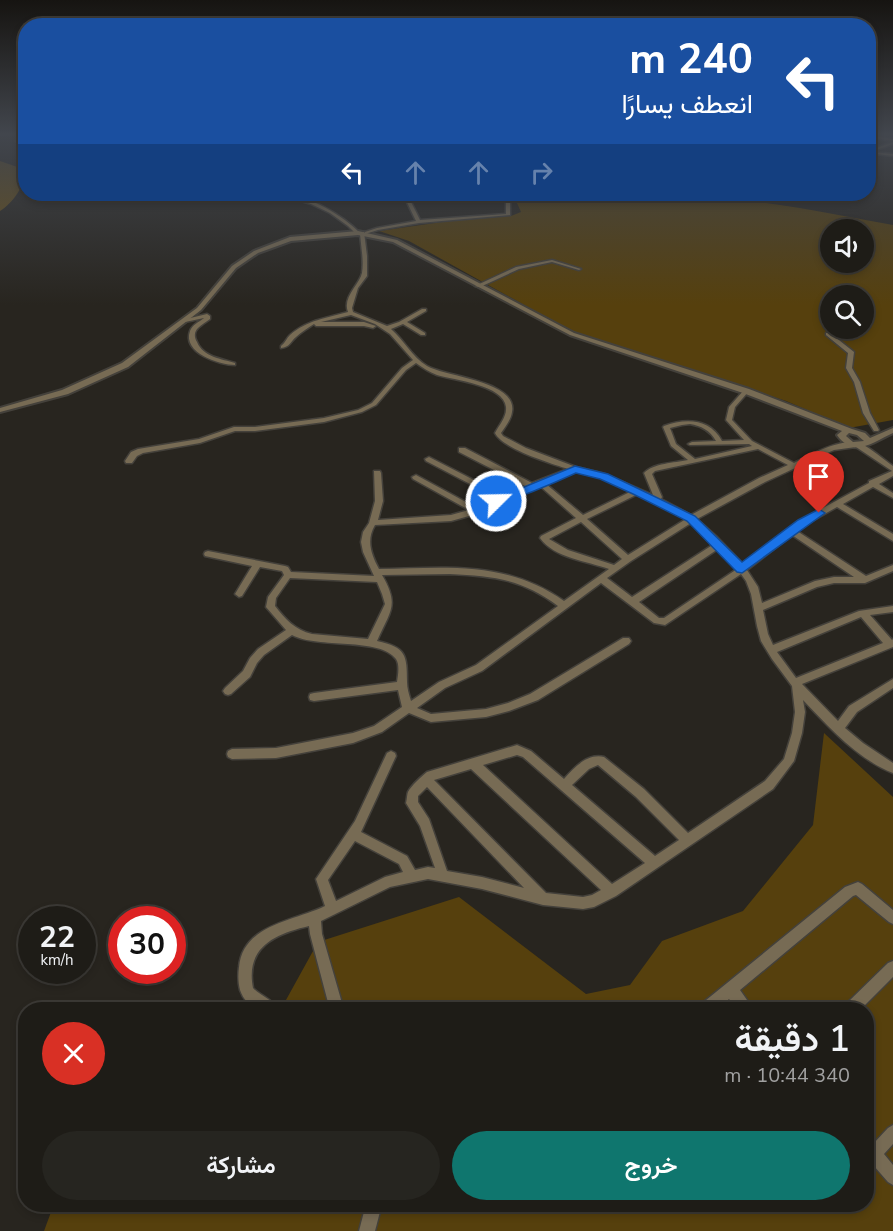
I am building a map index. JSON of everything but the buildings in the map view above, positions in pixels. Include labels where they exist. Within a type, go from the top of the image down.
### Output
[{"type":"street","points":[[308,201],[336,215],[362,233],[395,241],[580,337],[746,391],[853,431],[865,436],[862,444]]},
{"type":"street","points":[[408,201],[418,222]]},
{"type":"street","points":[[0,410],[65,392],[106,374],[140,354],[206,303],[234,267],[255,252],[290,239],[362,233],[418,222],[507,215],[508,201]]},
{"type":"street","points":[[362,233],[365,256],[364,276],[355,288],[349,308],[352,313],[383,327],[405,347],[414,362],[435,372],[501,393],[509,404],[507,422],[498,433],[500,437],[523,450],[604,477],[637,491],[691,519],[742,569],[751,581],[760,624],[771,650],[796,682],[838,729],[865,753],[892,768]]},
{"type":"street","points":[[478,286],[518,268],[552,261],[579,269]]},
{"type":"street","points":[[312,323],[383,327],[403,322],[412,314],[424,310]]},
{"type":"street","points":[[283,347],[289,343],[290,338],[312,323],[352,313]]},
{"type":"street","points":[[184,320],[207,316],[207,319],[193,329],[191,335],[196,350],[233,364]]},
{"type":"street","points":[[403,322],[423,334]]},
{"type":"street","points":[[834,339],[851,352],[849,368],[856,378],[867,418],[876,430]]},
{"type":"street","points":[[129,461],[134,454],[141,451],[200,441],[226,430],[255,429],[324,420],[360,411],[374,404],[404,369],[414,362]]},
{"type":"street","points":[[746,391],[732,407],[729,420],[754,444],[794,465]]},
{"type":"street","points":[[601,579],[657,621],[665,622],[742,569],[791,531],[893,471],[862,444],[841,438],[823,421]]},
{"type":"street","points":[[692,460],[673,445],[666,427],[678,423],[701,424],[715,431],[720,443]]},
{"type":"street","points":[[832,448],[841,438],[842,433],[893,429]]},
{"type":"street","points":[[232,754],[276,753],[353,738],[378,729],[442,685],[479,668],[628,558],[691,519],[762,480],[832,448],[862,444],[893,429]]},
{"type":"street","points":[[692,444],[754,444]]},
{"type":"street","points":[[655,500],[658,497],[648,473],[650,471],[692,460],[715,457],[754,444]]},
{"type":"street","points":[[462,450],[531,486]]},
{"type":"street","points":[[429,459],[503,498]]},
{"type":"street","points":[[373,523],[452,518],[575,469]]},
{"type":"street","points":[[371,643],[389,604],[366,549],[364,538],[373,523],[379,501],[377,473]]},
{"type":"street","points":[[416,477],[475,510]]},
{"type":"street","points":[[872,483],[893,496]]},
{"type":"street","points":[[542,484],[628,558]]},
{"type":"street","points":[[615,568],[562,550],[544,541],[546,535],[637,491]]},
{"type":"street","points":[[837,503],[893,538]]},
{"type":"street","points":[[791,531],[865,580]]},
{"type":"street","points":[[632,602],[718,545]]},
{"type":"street","points":[[208,554],[285,569],[288,574]]},
{"type":"street","points":[[239,594],[258,563]]},
{"type":"street","points":[[758,608],[815,584],[834,580],[865,580],[893,568]]},
{"type":"street","points":[[288,574],[378,576],[478,572],[498,574],[531,583],[548,591],[564,606]]},
{"type":"street","points":[[288,574],[269,602],[278,617],[301,635],[371,643],[387,648],[400,656],[403,663],[402,685],[407,708]]},
{"type":"street","points":[[771,650],[862,613],[893,609]]},
{"type":"street","points":[[796,682],[892,643],[862,613]]},
{"type":"street","points":[[228,692],[247,674],[261,652],[292,630]]},
{"type":"street","points":[[407,708],[430,718],[468,715],[510,707],[534,697],[626,641]]},
{"type":"street","points":[[258,1002],[249,996],[245,985],[244,961],[251,947],[296,922],[315,918],[389,881],[428,873],[543,899],[583,903],[594,901],[612,892],[769,785],[789,761],[800,712],[796,682]]},
{"type":"street","points":[[838,729],[854,709],[893,683]]},
{"type":"street","points":[[314,697],[402,685]]},
{"type":"street","points":[[443,875],[428,830],[411,799],[426,779],[474,765],[512,750],[522,751],[565,785],[653,862]]},
{"type":"street","points":[[332,909],[322,879],[352,834],[391,756]]},
{"type":"street","points":[[565,785],[587,764],[593,760],[600,760],[640,793],[687,840]]},
{"type":"street","points":[[474,765],[612,892]]},
{"type":"street","points":[[426,779],[543,899]]},
{"type":"street","points":[[352,834],[403,860],[411,875]]},
{"type":"street","points":[[715,1002],[849,891],[858,888],[893,918]]},
{"type":"street","points":[[315,918],[316,934],[335,1002]]},
{"type":"street","points":[[858,1002],[893,968]]},
{"type":"street","points":[[731,990],[741,1002]]},
{"type":"street","points":[[874,1148],[893,1133]]},
{"type":"street","points":[[874,1154],[893,1178]]},
{"type":"street","points":[[367,1231],[372,1212]]},
{"type":"shaded area","points":[[0,190],[18,190],[9,204],[0,211]]},
{"type":"shaded area","points":[[516,201],[746,201],[860,219],[820,219],[820,273],[874,273],[874,222],[893,225],[893,420],[849,428],[786,401],[569,330],[409,241],[379,231],[449,221],[511,216],[521,212]]},
{"type":"shaded area","points":[[824,733],[893,797],[893,1231],[44,1231],[51,1212],[874,1212],[874,1002],[285,1002],[318,942],[459,897],[586,994],[630,985],[662,941],[743,911],[813,825]]},
{"type":"route","points":[[496,501],[575,469],[582,470],[637,491],[691,519],[742,569],[802,523],[819,513]]}]
